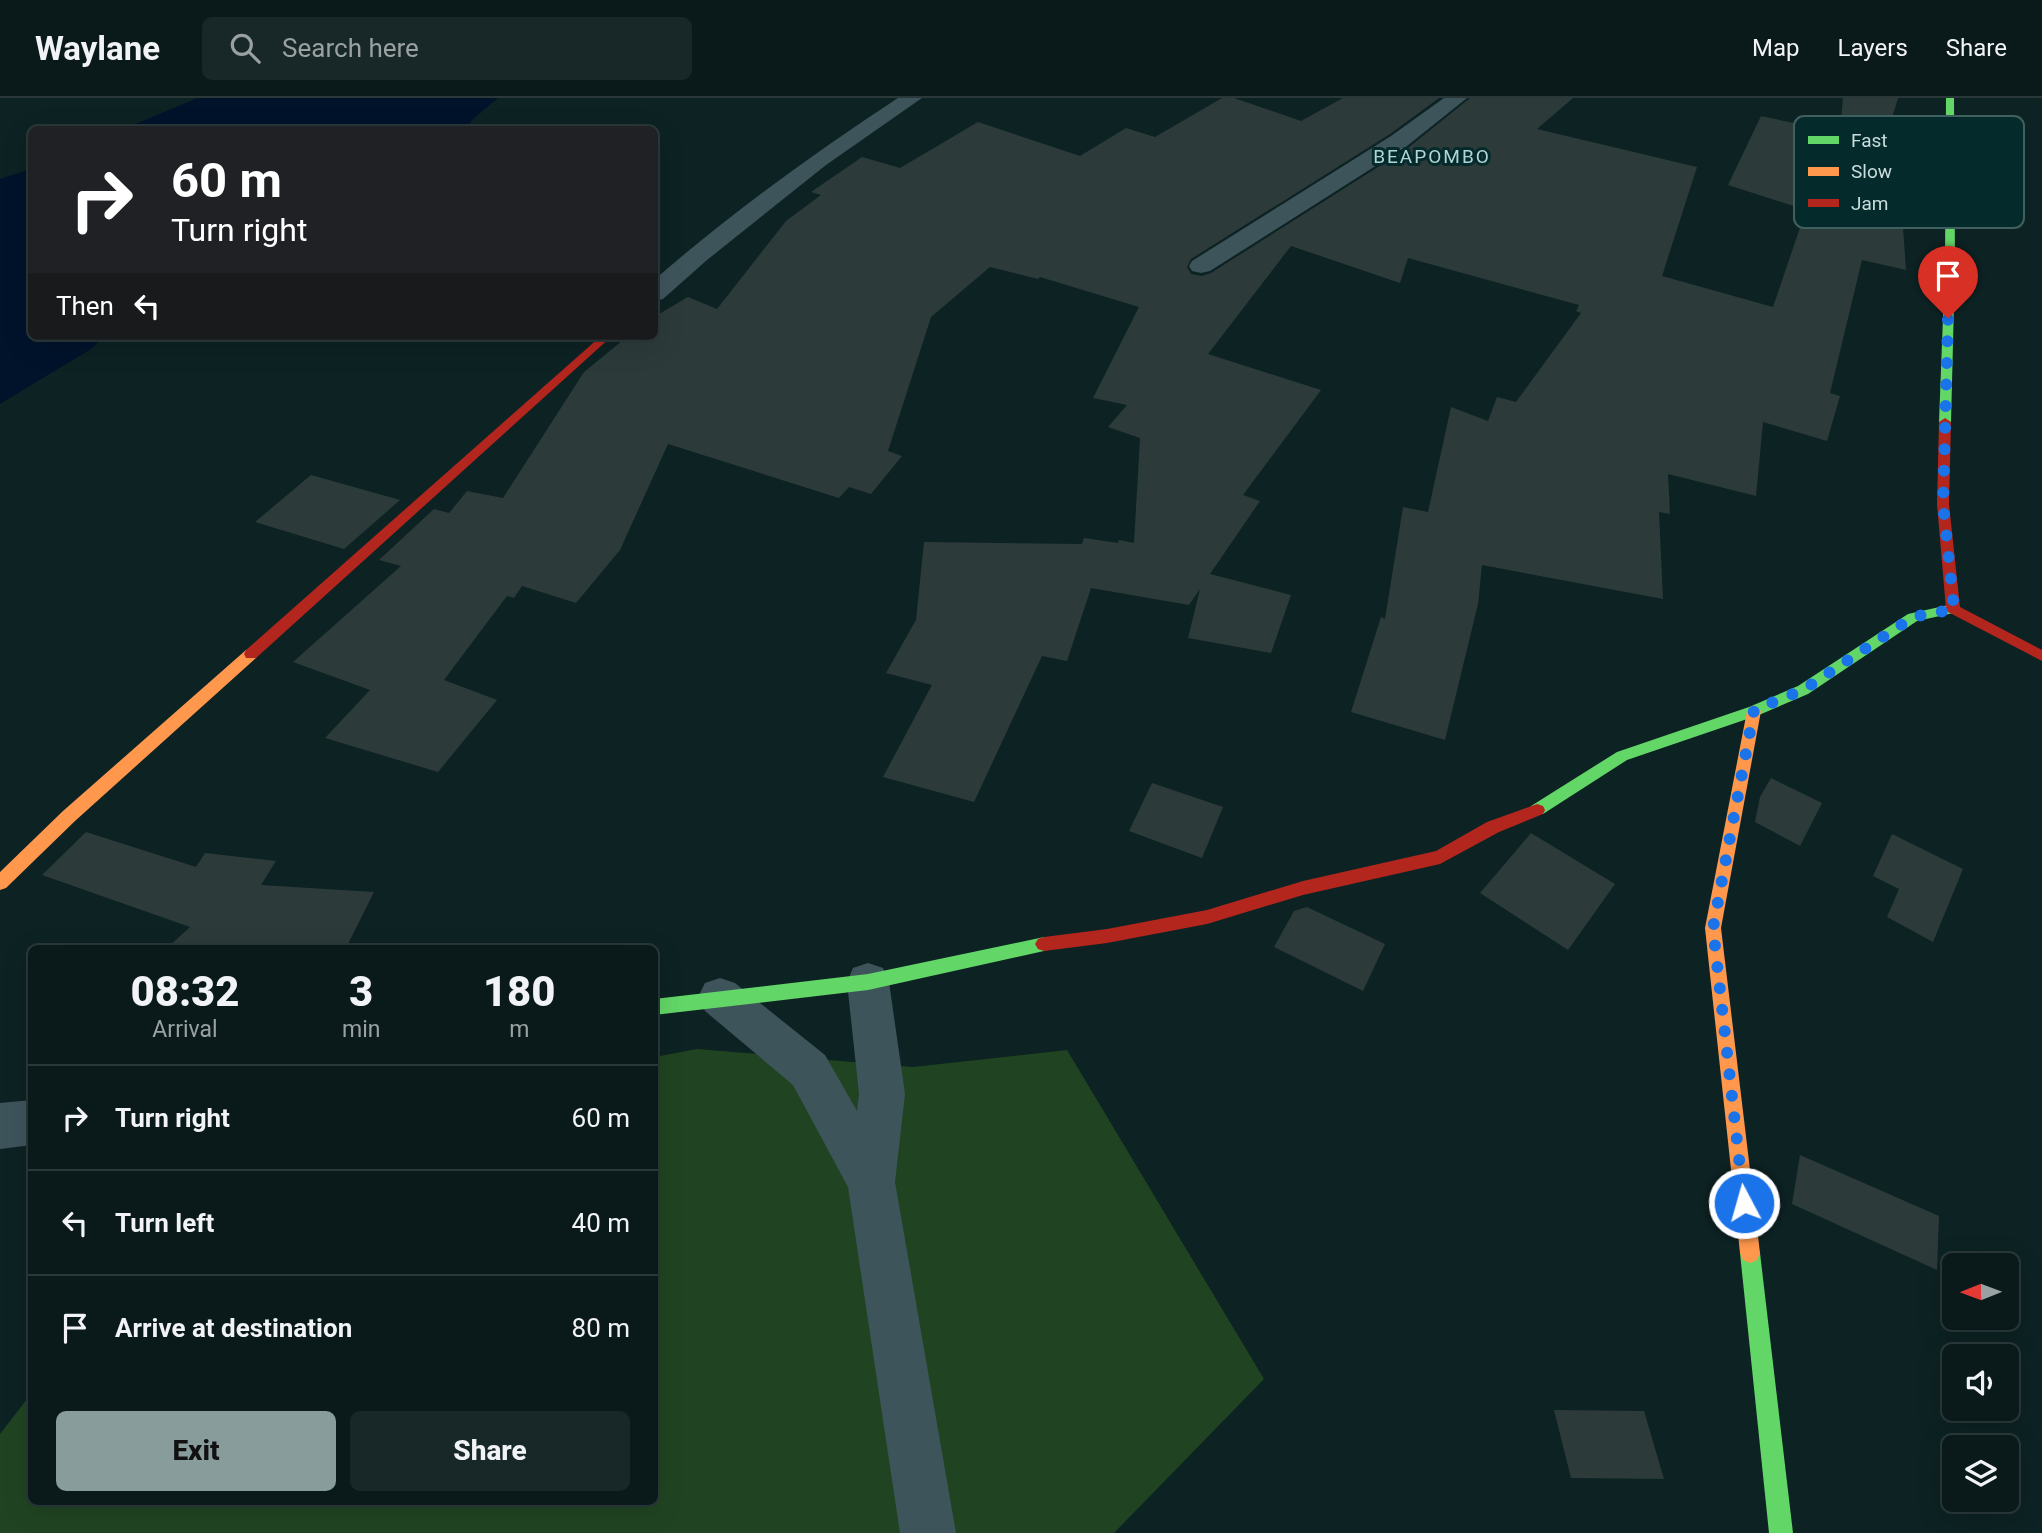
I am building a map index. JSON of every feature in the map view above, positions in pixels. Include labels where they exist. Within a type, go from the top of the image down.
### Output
[{"type":"street","points":[[658,290],[698,255],[818,160],[912,98]]},
{"type":"street","points":[[1201,266],[1399,141],[1457,98]]},
{"type":"street","points":[[1950,98],[1950,116]]},
{"type":"street","points":[[1950,228],[1943,504],[1954,609]]},
{"type":"street","points":[[0,883],[69,816],[603,340]]},
{"type":"street","points":[[658,1006],[720,997],[868,982],[1037,944],[1107,936],[1208,916],[1303,888],[1440,857],[1493,827],[1533,813],[1622,756],[1803,690],[1913,617],[1954,609],[2042,656]]},
{"type":"street","points":[[1754,710],[1713,928],[1781,1533]]},
{"type":"street","points":[[868,982],[883,1094],[871,1182],[928,1533]]},
{"type":"street","points":[[720,997],[808,1070],[871,1182]]},
{"type":"street","points":[[0,1126],[28,1122]]},
{"type":"green space","points":[[697,1049],[913,1067],[1067,1050],[1264,1379],[1114,1533],[0,1533],[0,1434],[28,1398],[28,1505],[658,1505],[658,1056]]},
{"type":"water","points":[[197,98],[498,98],[468,126],[131,126]]},
{"type":"water","points":[[28,170],[28,340],[100,340],[91,349],[0,404],[0,179]]},
{"type":"building","points":[[1222,98],[1234,98],[1301,121],[1343,98],[1439,98],[1390,134],[1191,259],[1187,267],[1191,274],[1202,276],[1211,273],[1408,148],[1470,98],[1573,98],[1537,129],[1697,167],[1662,276],[1773,307],[1800,228],[1903,228],[1906,270],[1862,260],[1830,393],[1840,396],[1827,441],[1763,422],[1756,496],[1668,474],[1670,514],[1659,512],[1663,599],[1482,565],[1478,604],[1445,740],[1351,712],[1381,617],[1385,619],[1403,507],[1428,512],[1451,407],[1488,421],[1497,397],[1516,402],[1581,313],[1576,311],[1579,305],[1408,258],[1400,283],[1291,246],[1208,354],[1321,390],[1243,495],[1260,501],[1210,574],[1291,595],[1271,653],[1188,638],[1200,589],[1189,605],[1091,588],[1067,661],[1042,656],[974,802],[883,777],[932,685],[886,673],[916,620],[924,542],[1082,544],[1084,538],[1134,543],[1140,438],[1108,427],[1127,405],[1093,398],[1139,307],[1040,277],[1038,279],[990,267],[931,317],[888,451],[902,456],[871,494],[849,487],[839,498],[668,444],[620,550],[576,603],[522,586],[514,598],[507,596],[444,680],[497,700],[438,772],[325,738],[370,690],[293,662],[401,566],[379,560],[434,509],[449,513],[467,491],[503,498],[584,372],[623,340],[658,340],[658,315],[688,297],[717,309],[786,221],[821,195],[811,192],[862,157],[900,168],[978,122],[1080,156],[1126,128],[1155,137]]},
{"type":"building","points":[[1843,98],[1898,98],[1893,116],[1841,116]]},
{"type":"building","points":[[1761,116],[1794,123],[1794,206],[1728,185]]},
{"type":"building","points":[[311,475],[400,500],[344,549],[255,522]]},
{"type":"building","points":[[1771,778],[1822,803],[1800,846],[1755,822],[1760,797]]},
{"type":"building","points":[[1152,783],[1223,807],[1202,858],[1129,831]]},
{"type":"building","points":[[86,832],[196,867],[205,853],[276,861],[261,885],[374,892],[348,945],[170,945],[190,927],[42,875]]},
{"type":"building","points":[[1531,833],[1615,884],[1568,950],[1480,893]]},
{"type":"building","points":[[1892,834],[1963,869],[1933,942],[1887,917],[1899,889],[1873,876]]},
{"type":"building","points":[[1307,907],[1385,944],[1363,991],[1274,947],[1294,911]]},
{"type":"building","points":[[1800,1155],[1939,1216],[1937,1270],[1792,1204]]},
{"type":"building","points":[[1554,1410],[1644,1411],[1664,1479],[1571,1478]]},
{"type":"traffic: fast","points":[[1950,98],[1950,116]]},
{"type":"traffic: fast","points":[[1945,422],[1950,228]]},
{"type":"traffic: fast","points":[[1537,810],[1622,756],[1754,711],[1803,690],[1913,617],[1953,609]]},
{"type":"traffic: fast","points":[[658,1007],[868,982],[1044,944]]},
{"type":"traffic: fast","points":[[1750,1253],[1781,1533]]},
{"type":"traffic: slow","points":[[0,883],[69,816],[251,654]]},
{"type":"traffic: slow","points":[[1750,1253],[1713,928],[1754,711]]},
{"type":"traffic: jam","points":[[251,654],[603,340]]},
{"type":"traffic: jam","points":[[1945,422],[1943,504],[1953,609],[2042,656]]},
{"type":"traffic: jam","points":[[1044,944],[1107,936],[1207,917],[1303,888],[1440,857],[1493,827],[1537,810]]},
{"type":"district","name":"BEAPOMBO","points":[[1432,156]]},
{"type":"route","points":[[1744,1203],[1713,928],[1754,710],[1803,690],[1913,617],[1954,609],[1943,504],[1948,318]]}]
